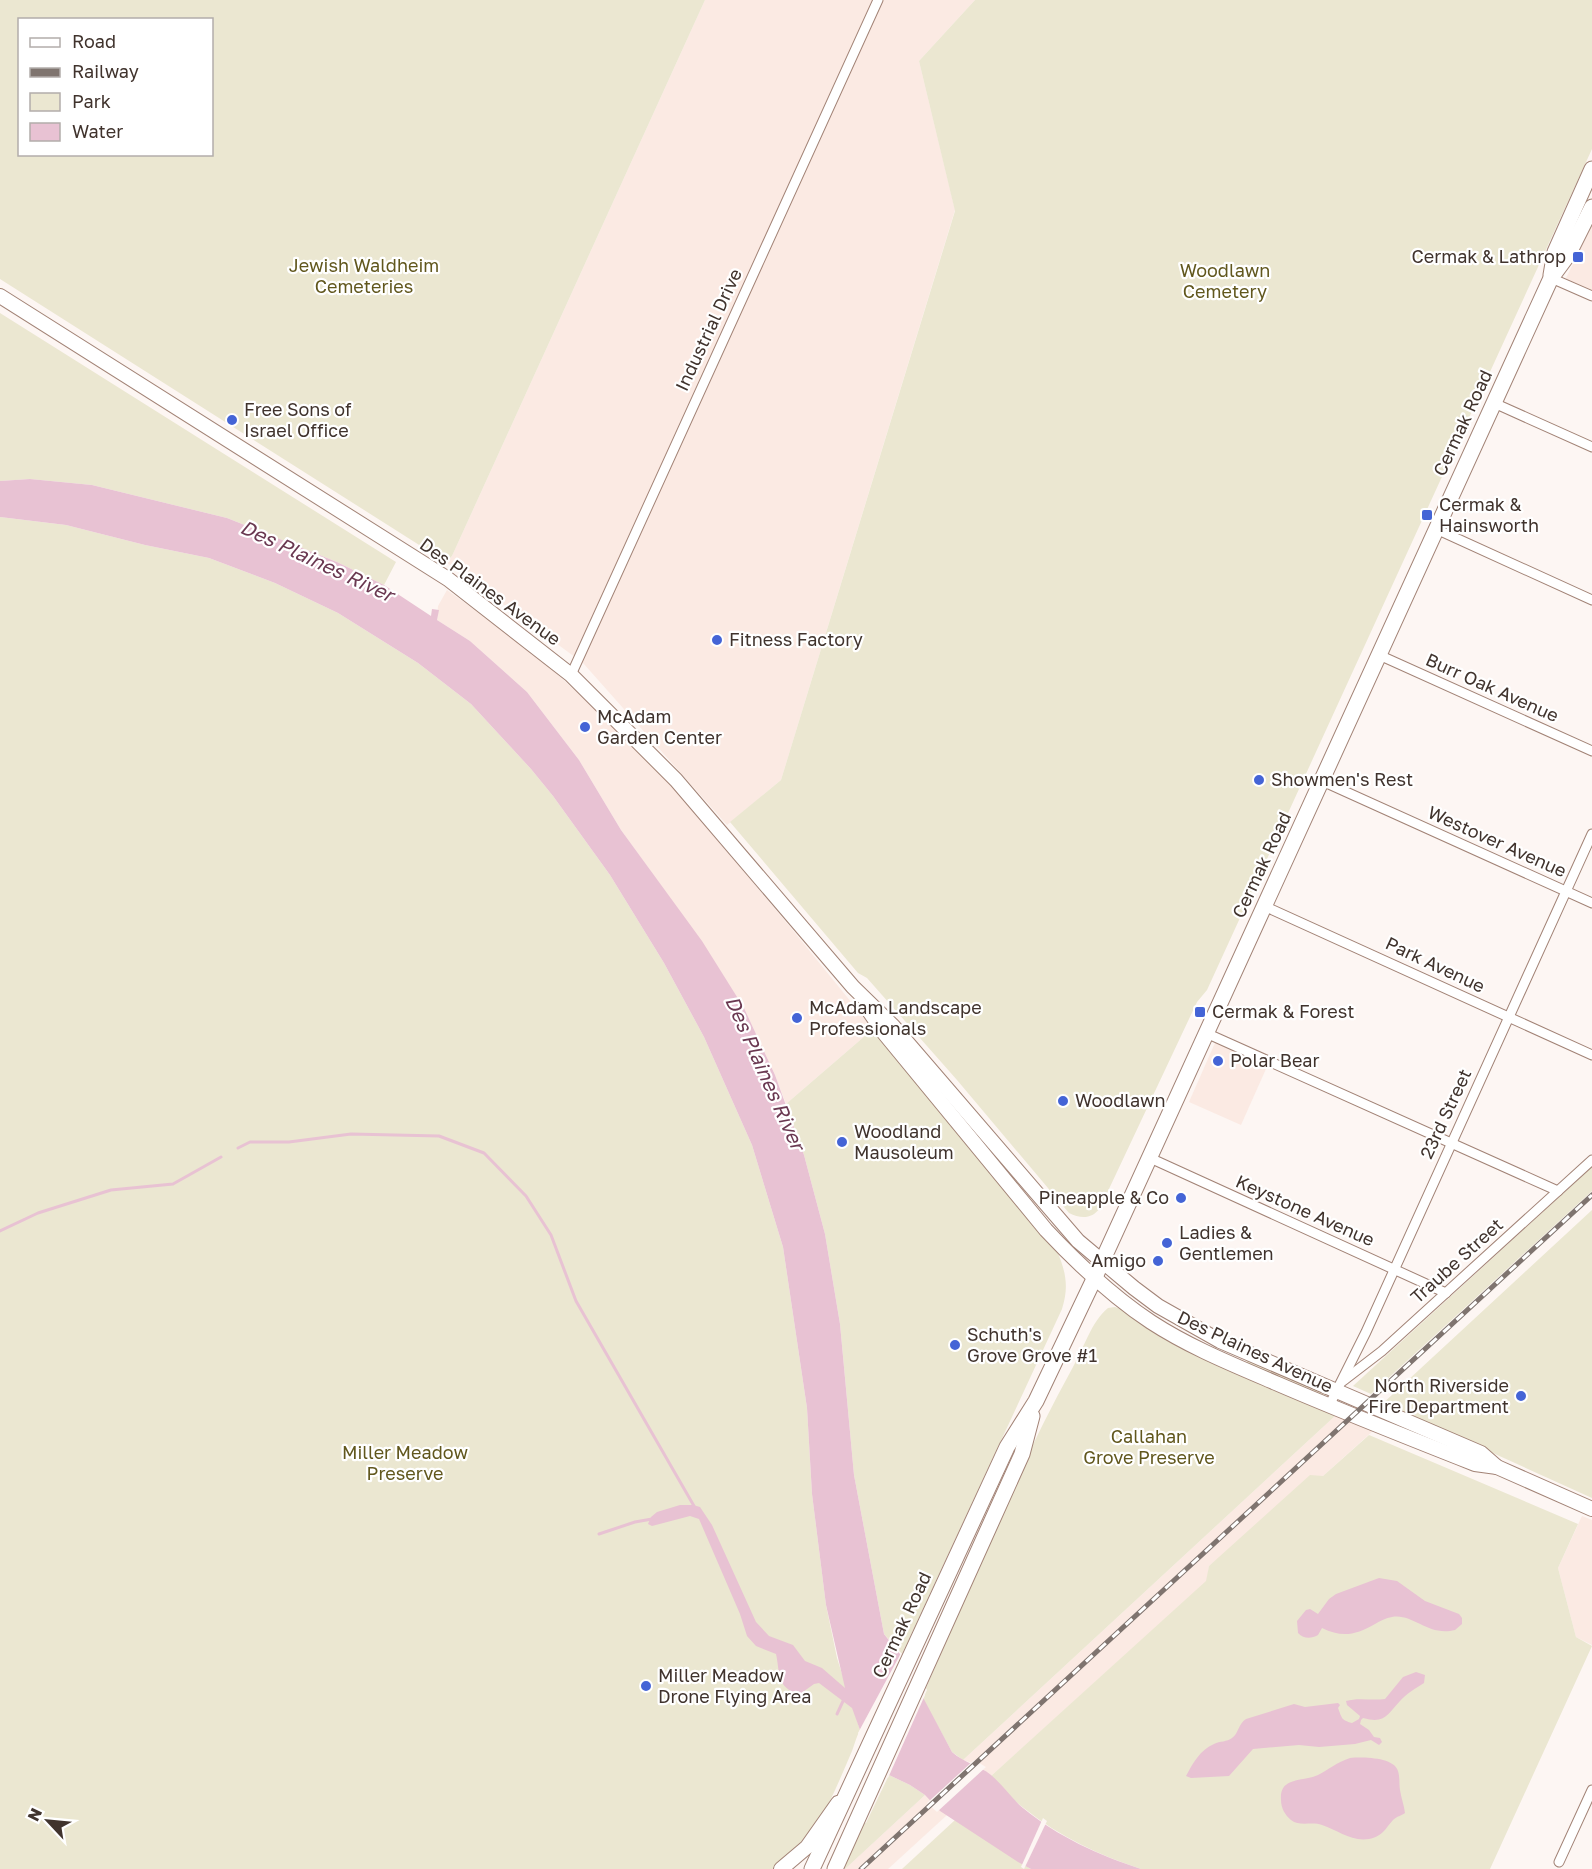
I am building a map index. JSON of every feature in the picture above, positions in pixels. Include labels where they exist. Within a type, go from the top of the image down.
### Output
[{"type":"main road","name":"Cermak Road","points":[[1551,278],[1555,252],[1592,169]]},
{"type":"main road","name":"Cermak Road","points":[[812,1869],[1007,1447],[1036,1401],[1095,1277],[1551,278],[1568,255],[1592,207]]},
{"type":"main road","name":"Des Plaines Avenue","points":[[0,296],[448,579],[571,675],[676,780],[853,987],[893,1026],[1065,1228],[1150,1300],[1201,1331],[1338,1387],[1481,1453],[1497,1467]]},
{"type":"main road","name":"Des Plaines Avenue","points":[[853,987],[884,1034],[1046,1230],[1095,1277],[1151,1322],[1215,1357],[1329,1406],[1475,1464],[1497,1467],[1592,1509]]},
{"type":"main road","name":"Cermak Road","points":[[835,1869],[1022,1454],[1036,1401]]},
{"type":"main road","points":[[781,1869],[807,1847],[848,1789]]},
{"type":"street","name":"Industrial Drive","points":[[571,675],[878,0]]},
{"type":"street","points":[[1551,278],[1592,296]]},
{"type":"street","points":[[1494,403],[1592,447]]},
{"type":"street","points":[[1436,529],[1592,600]]},
{"type":"street","name":"Burr Oak Avenue","points":[[1379,655],[1592,751]]},
{"type":"street","name":"Westover Avenue","points":[[1322,781],[1592,903]]},
{"type":"street","name":"23rd Street","points":[[1329,1406],[1394,1269],[1592,834]]},
{"type":"street","name":"Park Avenue","points":[[1264,906],[1592,1055]]},
{"type":"street","points":[[1206,1033],[1558,1191]]},
{"type":"street","name":"Keystone Avenue","points":[[1149,1158],[1446,1293]]},
{"type":"street","name":"Traube Street","points":[[1338,1387],[1382,1351],[1592,1160]]},
{"type":"street","points":[[1558,1862],[1592,1790]]},
{"type":"shaded area","points":[[705,0],[975,0],[919,61],[955,210],[781,780],[727,825],[583,663],[446,562],[452,556]]},
{"type":"shaded area","points":[[1592,226],[1592,292],[1565,280]]},
{"type":"shaded area","points":[[447,590],[529,649],[619,730],[660,772],[873,1029],[786,1104],[744,1008],[701,941],[621,830],[579,760],[527,692],[470,641],[437,620],[438,606]]},
{"type":"shaded area","points":[[1218,1036],[1270,1060],[1241,1125],[1189,1102]]},
{"type":"shaded area","points":[[1335,1416],[1374,1430],[1323,1476],[1209,1566],[1207,1581],[991,1776],[978,1765],[963,1760]]},
{"type":"shaded area","points":[[1582,1516],[1592,1520],[1592,1645],[1576,1637],[1558,1568]]},
{"type":"shaded area","points":[[925,1795],[947,1815],[888,1869],[845,1869]]},
{"type":"green space","name":"Jewish Waldheim Cemeteries","points":[[0,0],[705,0],[452,556],[446,562],[0,279]]},
{"type":"green space","name":"Woodlawn Cemetery","points":[[975,0],[1592,0],[1592,149],[1207,990],[1197,1002],[1100,1208],[1086,1217],[1069,1213],[957,1080],[867,978],[858,973],[730,822],[781,780],[955,211],[919,61]]},
{"type":"green space","points":[[0,313],[396,562],[384,585],[337,562],[227,518],[92,485],[30,479],[0,481]]},
{"type":"green space","name":"Miller Meadow Preserve","points":[[0,517],[66,525],[209,558],[275,583],[338,613],[418,663],[471,704],[531,769],[610,875],[664,963],[704,1037],[752,1145],[783,1247],[807,1408],[812,1494],[826,1605],[837,1658],[860,1730],[822,1816],[801,1845],[774,1869],[0,1869]]},
{"type":"green space","points":[[873,1029],[1057,1251],[1063,1266],[1066,1287],[1062,1309],[902,1654],[884,1634],[854,1475],[840,1324],[825,1234],[804,1155],[786,1104]]},
{"type":"green space","points":[[1592,1167],[1592,1191],[1371,1394],[1353,1386]]},
{"type":"green space","points":[[1592,1210],[1592,1498],[1464,1440],[1380,1406]]},
{"type":"green space","name":"Callahan Grove Preserve","points":[[1115,1307],[1124,1310],[1204,1358],[1335,1416],[963,1760],[952,1752],[923,1699],[926,1688],[996,1526],[1052,1406],[1092,1328],[1108,1308]]},
{"type":"green space","points":[[1248,1360],[1326,1395],[1314,1394],[1245,1364]]},
{"type":"green space","points":[[1369,1435],[1578,1524],[1558,1568],[1576,1637],[1592,1646],[1490,1869],[1141,1869],[1110,1858],[1066,1837],[1011,1798],[991,1776],[1206,1581],[1209,1566],[1310,1475],[1323,1476]]},
{"type":"green space","points":[[889,1775],[925,1795],[845,1869],[842,1869],[863,1823],[866,1823]]},
{"type":"green space","points":[[955,1820],[1031,1869],[902,1869]]},
{"type":"water","name":"Des Plaines River","points":[[30,479],[92,485],[227,518],[337,562],[384,585],[431,616],[432,609],[439,610],[437,620],[470,641],[527,692],[579,760],[621,830],[702,941],[744,1008],[775,1075],[804,1155],[825,1234],[840,1324],[854,1475],[884,1634],[900,1654],[952,1752],[991,1775],[1019,1804],[1050,1828],[1094,1851],[1141,1869],[1031,1869],[940,1811],[925,1795],[889,1775],[860,1730],[852,1708],[819,1683],[800,1694],[792,1692],[783,1684],[776,1654],[756,1646],[747,1636],[740,1614],[699,1519],[690,1516],[652,1526],[648,1524],[657,1512],[680,1505],[700,1507],[712,1525],[756,1622],[769,1636],[793,1645],[805,1661],[822,1668],[845,1688],[826,1605],[812,1494],[807,1408],[783,1247],[752,1145],[704,1037],[664,963],[610,875],[553,796],[471,704],[418,663],[338,613],[275,583],[209,558],[66,525],[0,517],[0,481]]},
{"type":"water","points":[[1379,1578],[1397,1581],[1425,1601],[1459,1614],[1462,1624],[1455,1630],[1445,1631],[1429,1628],[1407,1618],[1392,1617],[1362,1631],[1349,1634],[1336,1633],[1322,1628],[1318,1635],[1313,1637],[1308,1638],[1298,1633],[1297,1621],[1306,1610],[1310,1609],[1318,1614],[1329,1599],[1336,1594]]},
{"type":"water","points":[[1416,1672],[1425,1675],[1424,1683],[1405,1696],[1385,1717],[1376,1720],[1363,1718],[1361,1720],[1360,1724],[1374,1737],[1380,1738],[1382,1742],[1379,1745],[1371,1740],[1355,1744],[1319,1747],[1299,1745],[1253,1749],[1229,1776],[1191,1778],[1186,1776],[1201,1753],[1214,1744],[1232,1738],[1246,1719],[1294,1704],[1305,1707],[1338,1703],[1342,1718],[1352,1723],[1360,1716],[1347,1705],[1346,1701],[1385,1699],[1403,1677]]},
{"type":"water","points":[[1350,1758],[1384,1760],[1395,1766],[1399,1773],[1405,1813],[1394,1819],[1378,1836],[1369,1839],[1356,1839],[1322,1825],[1298,1823],[1289,1818],[1281,1803],[1281,1792],[1288,1783],[1318,1775]]},
{"type":"pier","points":[[901,1653],[925,1695],[888,1778],[858,1733]]},
{"type":"pier","points":[[974,1760],[986,1767],[937,1812],[927,1803]]},
{"type":"pier","points":[[1043,1818],[1047,1821],[1024,1869],[1021,1867]]},
{"type":"waterway","points":[[238,1148],[250,1142],[289,1142],[351,1134],[439,1136],[484,1153],[526,1196],[551,1235],[576,1301],[694,1506]]},
{"type":"waterway","points":[[0,1231],[38,1213],[111,1190],[173,1184],[221,1157]]},
{"type":"waterway","points":[[599,1534],[652,1519]]},
{"type":"waterway","points":[[837,1714],[844,1699]]},
{"type":"railway","points":[[861,1869],[1592,1195]]},
{"type":"place","name":"Cermak & Lathrop","points":[[1578,257]]},
{"type":"place","name":"Free Sons of Israel Office","points":[[232,420]]},
{"type":"place","name":"Cermak & Hainsworth","points":[[1427,515]]},
{"type":"place","name":"Fitness Factory","points":[[717,640]]},
{"type":"place","name":"McAdam Garden Center","points":[[585,727]]},
{"type":"place","name":"Showmen's Rest","points":[[1259,780]]},
{"type":"place","name":"Cermak & Forest","points":[[1200,1012]]},
{"type":"place","name":"McAdam Landscape Professionals","points":[[797,1018]]},
{"type":"place","name":"Polar Bear","points":[[1218,1061]]},
{"type":"place","name":"Woodlawn","points":[[1063,1101]]},
{"type":"place","name":"Woodland Mausoleum","points":[[842,1142]]},
{"type":"place","name":"Pineapple & Co","points":[[1181,1198]]},
{"type":"place","name":"Ladies & Gentlemen","points":[[1167,1243]]},
{"type":"place","name":"Amigo","points":[[1158,1261]]},
{"type":"place","name":"Schuth's Grove Grove #1","points":[[955,1345]]},
{"type":"place","name":"North Riverside Fire Department","points":[[1521,1396]]},
{"type":"place","name":"Miller Meadow Drone Flying Area","points":[[646,1686]]}]
